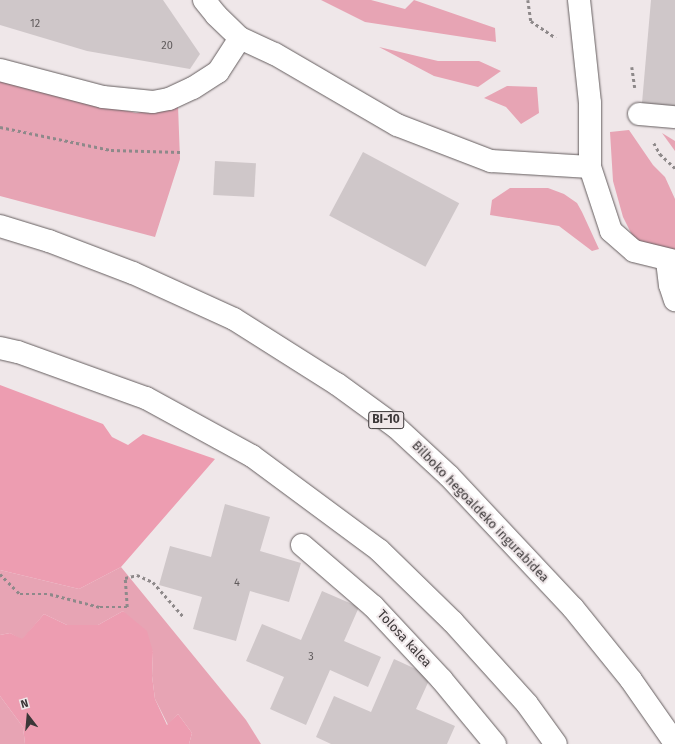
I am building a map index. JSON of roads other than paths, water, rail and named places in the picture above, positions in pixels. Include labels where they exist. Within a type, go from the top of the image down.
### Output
[{"type":"main road","points":[[579,0],[590,103],[590,167],[611,231],[634,251],[671,261],[670,285],[675,300]]},
{"type":"main road","points":[[210,8],[240,38],[275,54],[397,126],[465,153],[491,161],[590,167]]},
{"type":"main road","points":[[0,70],[103,97],[153,102],[169,98],[192,88],[218,72],[240,38]]},
{"type":"main road","points":[[639,114],[675,117]]},
{"type":"main road","name":"Bilboko hegoaldeko ingurabidea","points":[[0,226],[49,241],[133,273],[234,319],[337,384],[396,427],[449,476],[573,608],[630,680],[675,743]]},
{"type":"main road","points":[[0,348],[146,398],[252,456],[378,550],[453,622],[527,704],[556,744]]},
{"type":"main road","name":"Tolosa kalea","points":[[302,545],[373,606],[442,680],[494,744]]}]
